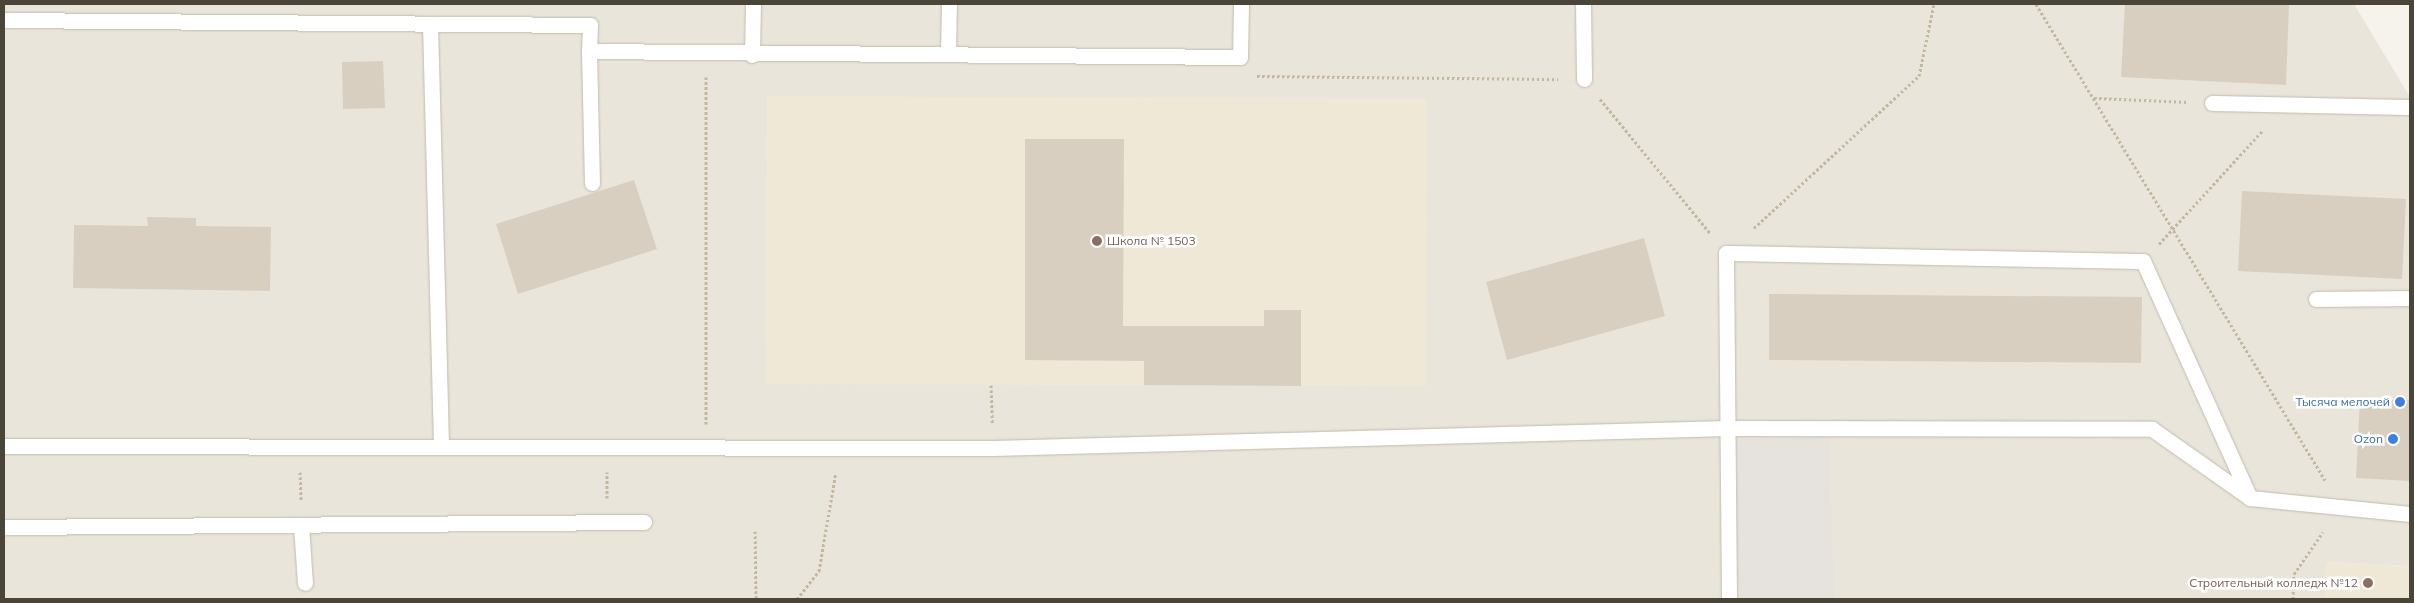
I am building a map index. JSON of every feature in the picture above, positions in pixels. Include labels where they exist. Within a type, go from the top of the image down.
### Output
[{"type":"lane","points":[[752,54],[753,4]]},
{"type":"lane","points":[[948,54],[949,4]]},
{"type":"lane","points":[[589,51],[706,54],[1240,57],[1240,4]]},
{"type":"lane","points":[[1583,4],[1584,79]]},
{"type":"lane","points":[[4,20],[590,25],[592,183]]},
{"type":"lane","points":[[430,24],[441,445]]},
{"type":"lane","points":[[2212,103],[2410,107]]},
{"type":"lane","points":[[1730,599],[1726,253],[2143,261],[2250,498]]},
{"type":"lane","points":[[2316,299],[2410,298]]},
{"type":"lane","points":[[4,446],[441,445],[993,448],[1728,428],[2152,429],[2250,498],[2410,514]]},
{"type":"lane","points":[[4,527],[644,522]]},
{"type":"lane","points":[[301,525],[305,583]]},
{"type":"path","points":[[1240,57],[1257,76],[1584,79],[1726,253],[1919,76],[1934,4]]},
{"type":"path","points":[[2036,4],[2341,506],[2294,574],[2293,599]]},
{"type":"path","points":[[706,54],[706,447]]},
{"type":"path","points":[[2094,98],[2212,103]]},
{"type":"path","points":[[2143,261],[2286,104]]},
{"type":"path","points":[[991,385],[993,448]]},
{"type":"path","points":[[300,446],[301,525]]},
{"type":"path","points":[[606,522],[607,446]]},
{"type":"path","points":[[798,599],[819,571],[840,447]]},
{"type":"path","points":[[755,531],[756,599]]},
{"type":"shaded area","points":[[4,4],[2354,4],[2410,97],[2410,566],[2326,562],[2325,599],[4,599]]},
{"type":"shaded area","name":"Школа № 1503","points":[[767,96],[1427,99],[1426,386],[766,384]]},
{"type":"shaded area","points":[[1829,437],[1834,599],[1739,599],[1734,439]]},
{"type":"shaded area","name":"Строительный колледж №12","points":[[2326,562],[2410,566],[2410,599],[2325,599]]},
{"type":"building","points":[[2125,4],[2289,5],[2286,85],[2121,77]]},
{"type":"building","points":[[383,61],[385,108],[343,109],[342,62]]},
{"type":"building","points":[[1025,139],[1124,139],[1123,326],[1264,326],[1264,310],[1301,310],[1301,386],[1144,385],[1144,361],[1025,360]]},
{"type":"building","points":[[634,180],[657,249],[518,294],[496,224]]},
{"type":"building","points":[[2242,191],[2406,199],[2402,279],[2238,271]]},
{"type":"building","points":[[147,217],[196,218],[196,226],[271,227],[270,291],[73,288],[74,225],[148,226]]},
{"type":"building","points":[[1644,238],[1665,316],[1507,360],[1486,282]]},
{"type":"building","points":[[1769,294],[2142,297],[2141,363],[1769,360]]},
{"type":"building","points":[[2360,398],[2410,400],[2410,481],[2356,478]]},
{"type":"place","name":"Школа № 1503","points":[[1097,241]]},
{"type":"place","name":"Тысяча мелочей","points":[[2400,402]]},
{"type":"place","name":"Ozon","points":[[2393,439]]},
{"type":"place","name":"Строительный колледж №12","points":[[2368,583]]}]
